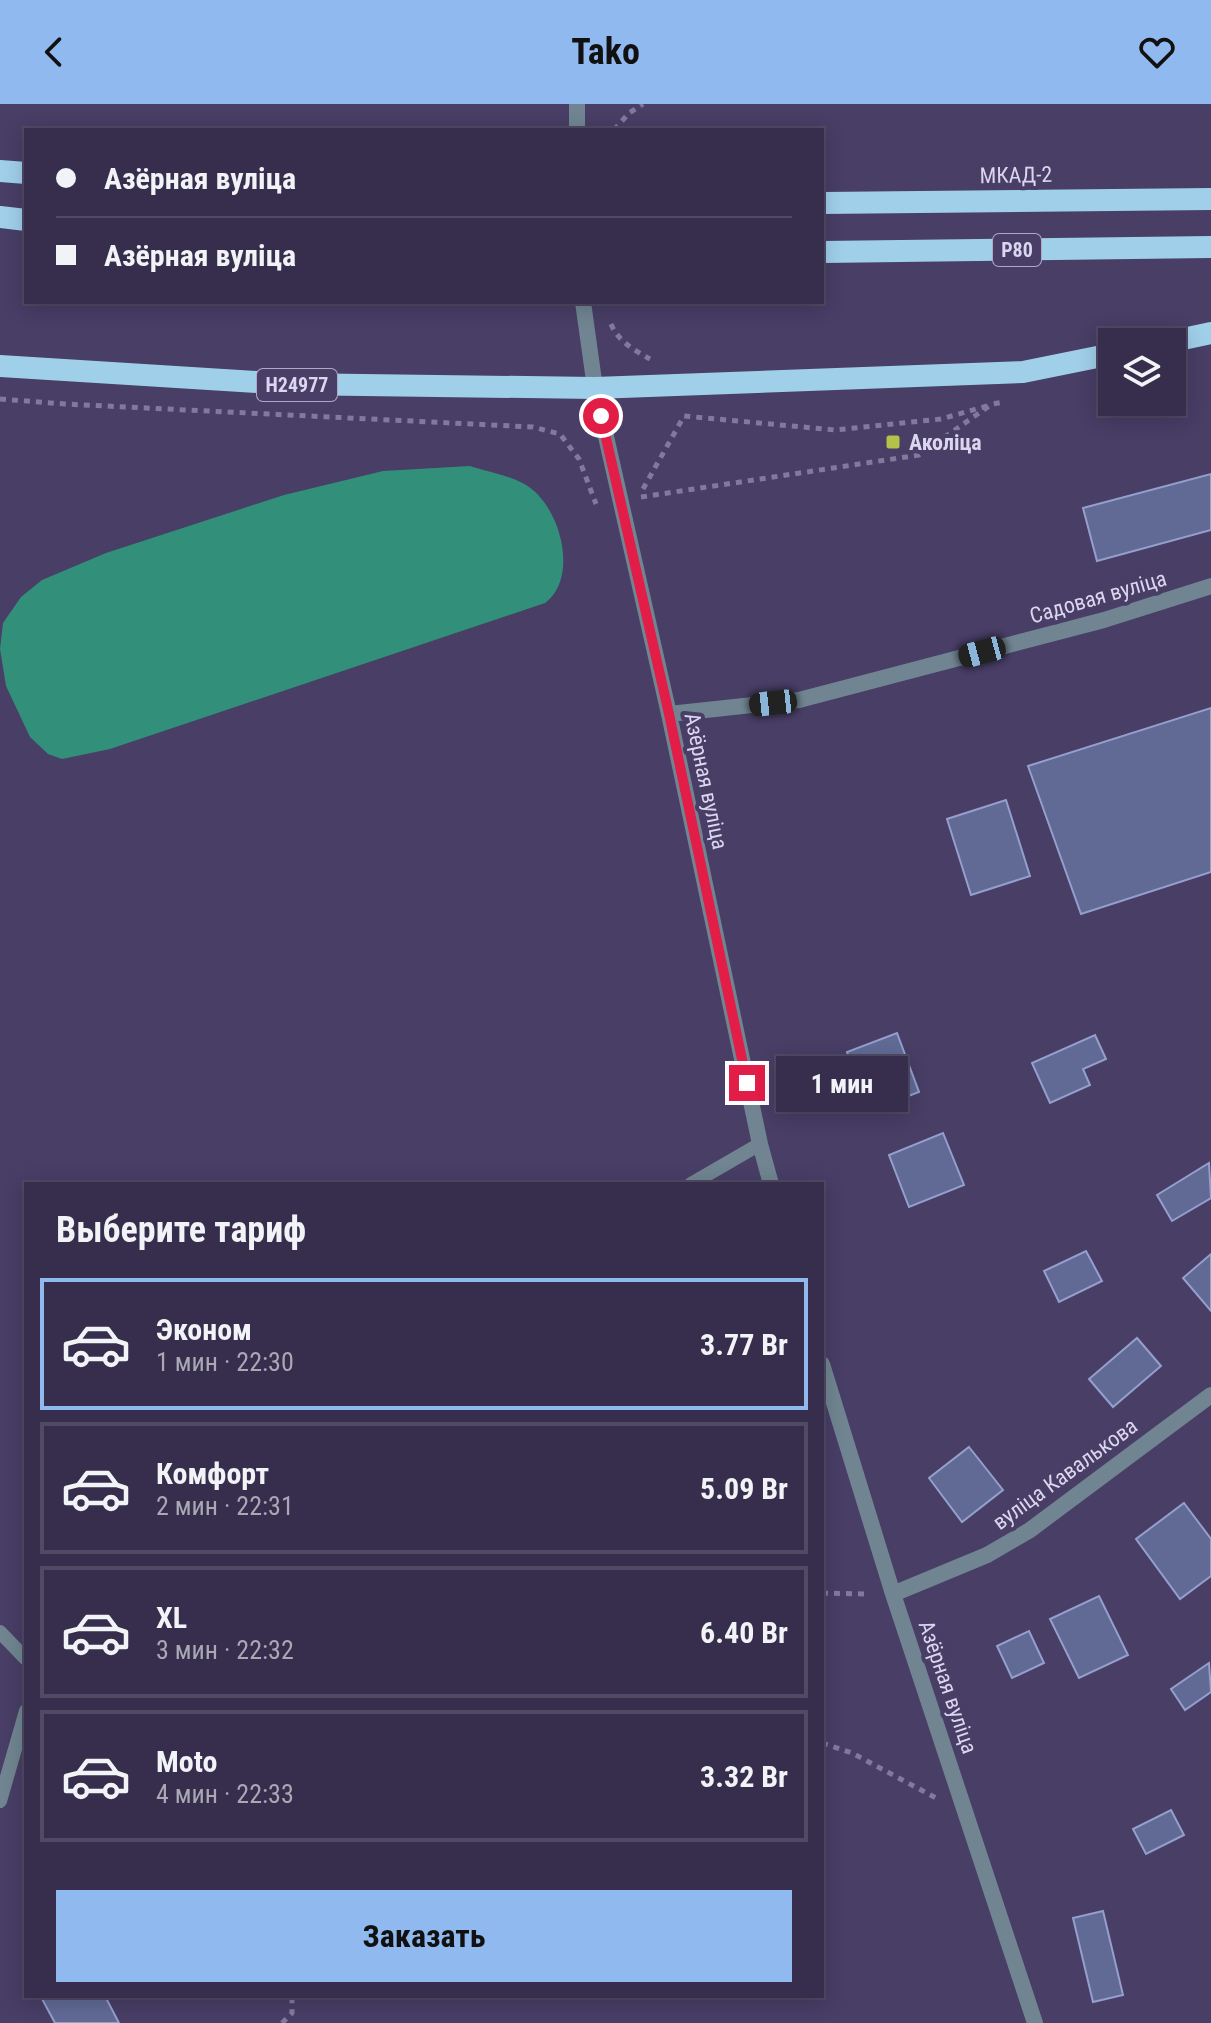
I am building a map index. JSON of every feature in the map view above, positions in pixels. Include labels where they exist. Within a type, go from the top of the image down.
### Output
[{"type":"highway","points":[[0,171],[24,173]]},
{"type":"highway","name":"МКАД-2","points":[[824,203],[1211,199]]},
{"type":"highway","points":[[0,217],[24,220]]},
{"type":"highway","name":"Р80","points":[[824,252],[1211,247]]},
{"type":"highway","points":[[1186,338],[1211,333]]},
{"type":"highway","name":"Н24977","points":[[0,366],[289,384],[595,388],[1023,372],[1098,357]]},
{"type":"street","points":[[577,104],[577,128]]},
{"type":"street","name":"Азёрная вуліца","points":[[583,304],[595,388],[770,1182]]},
{"type":"street","name":"Садовая вуліца","points":[[669,714],[799,700],[1104,620],[1211,586]]},
{"type":"street","name":"Азёрная вуліца","points":[[824,1370],[893,1594],[1035,2023]]},
{"type":"street","name":"вуліца Кавалькова","points":[[893,1594],[975,1561],[1030,1530],[1211,1395]]},
{"type":"lane","points":[[694,1182],[760,1144]]},
{"type":"lane","points":[[0,1632],[24,1657]]},
{"type":"lane","points":[[0,1801],[24,1718]]},
{"type":"path","points":[[616,128],[629,113],[643,104]]},
{"type":"path","points":[[0,399],[533,427],[560,434],[579,459],[594,505],[919,455],[992,404]]},
{"type":"path","points":[[639,497],[684,416],[835,430],[941,419],[1007,401]]},
{"type":"path","points":[[824,1593],[893,1594]]},
{"type":"path","points":[[824,1744],[852,1753],[968,1816]]},
{"type":"path","points":[[282,2023],[292,2013],[292,1998]]},
{"type":"shaded area","points":[[470,466],[523,483],[540,497],[550,511],[562,544],[563,561],[555,592],[545,603],[110,749],[62,759],[48,754],[30,737],[6,686],[0,649],[3,623],[21,597],[42,580],[106,553],[284,495],[383,471]]},
{"type":"building","points":[[1211,474],[1211,530],[1097,561],[1083,508]]},
{"type":"building","points":[[1211,708],[1211,872],[1081,914],[1028,766]]},
{"type":"building","points":[[1006,800],[1030,876],[971,895],[947,819]]},
{"type":"building","points":[[897,1033],[919,1092],[870,1111],[847,1052]]},
{"type":"building","points":[[1095,1035],[1106,1059],[1083,1069],[1090,1085],[1050,1103],[1032,1063]]},
{"type":"building","points":[[943,1133],[964,1185],[909,1207],[889,1155]]},
{"type":"building","points":[[1209,1163],[1211,1198],[1172,1221],[1157,1195]]},
{"type":"building","points":[[1086,1251],[1102,1281],[1059,1302],[1044,1271]]},
{"type":"building","points":[[1211,1254],[1211,1311],[1183,1278]]},
{"type":"building","points":[[1137,1338],[1161,1366],[1113,1407],[1089,1379]]},
{"type":"building","points":[[969,1447],[1003,1490],[962,1522],[929,1478]]},
{"type":"building","points":[[1184,1503],[1211,1539],[1211,1576],[1180,1599],[1136,1539]]},
{"type":"building","points":[[1099,1596],[1128,1655],[1079,1678],[1050,1619]]},
{"type":"building","points":[[1029,1631],[1044,1663],[1012,1678],[997,1646]]},
{"type":"building","points":[[1209,1663],[1211,1692],[1185,1710],[1171,1689]]},
{"type":"building","points":[[1171,1810],[1184,1835],[1146,1854],[1133,1829]]},
{"type":"building","points":[[1103,1911],[1123,1995],[1093,2002],[1073,1918]]},
{"type":"building","points":[[42,1998],[106,1998],[119,2023],[55,2023]]},
{"type":"place","name":"Аколіца","points":[[893,442]]},
{"type":"route","points":[[601,416],[669,714],[747,1083]]}]
